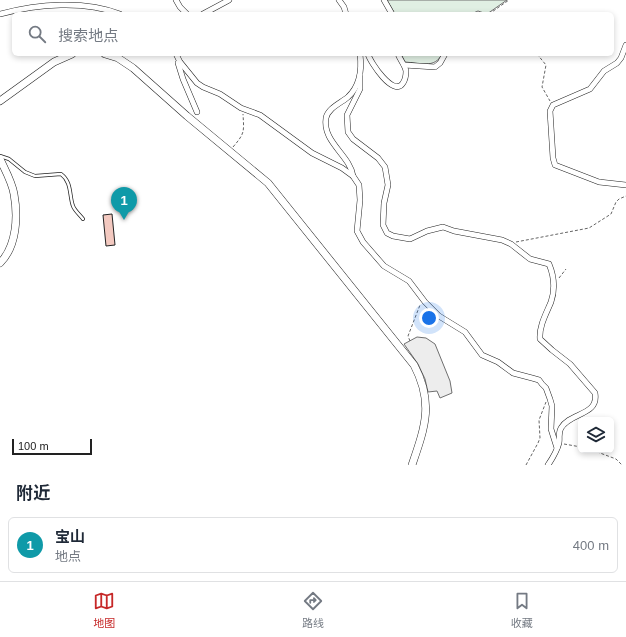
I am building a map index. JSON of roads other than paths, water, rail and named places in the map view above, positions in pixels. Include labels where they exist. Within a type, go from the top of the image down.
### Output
[{"type":"street","points":[[176,0],[185,12]]},
{"type":"street","points":[[207,12],[229,0]]},
{"type":"street","points":[[339,0],[345,12]]},
{"type":"street","points":[[384,0],[391,12]]},
{"type":"street","points":[[0,14],[31,6],[78,1],[100,5],[116,12]]},
{"type":"street","points":[[626,45],[621,58],[617,63],[604,71],[590,89],[553,105],[550,111],[553,158],[555,165],[599,182],[626,184]]},
{"type":"street","points":[[0,101],[54,62],[68,56]]},
{"type":"street","points":[[112,56],[118,58],[133,68],[187,116],[268,183],[414,366],[423,385],[426,398],[426,410],[423,432],[412,465]]},
{"type":"street","points":[[177,56],[197,83],[220,94],[243,109],[260,115],[312,152],[342,168],[353,176],[359,185],[360,191],[357,224],[359,235],[384,266],[409,281],[422,299],[439,316],[465,332],[482,355],[498,362],[513,373],[539,380],[546,388],[550,397],[552,406],[551,429],[558,445]]},
{"type":"street","points":[[177,56],[183,79],[197,112]]},
{"type":"street","points":[[360,56],[360,89],[348,111],[347,126],[350,137],[375,156],[383,163],[385,167],[388,186],[384,203],[383,225],[387,233],[393,236],[410,239],[427,231],[443,227],[454,231],[493,237],[510,243],[530,259],[549,264],[554,279],[554,285],[551,302],[543,319],[540,339],[545,345],[573,367],[595,393],[596,397],[592,407],[588,411],[568,420],[561,427],[558,445],[548,465]]},
{"type":"street","points":[[369,56],[371,62],[389,84],[394,87],[399,87],[403,83],[406,76],[404,65],[399,56]]},
{"type":"street","points":[[404,65],[435,67],[440,63],[444,56]]},
{"type":"street","points":[[353,176],[352,170],[331,139],[326,118],[333,108],[352,93],[358,83],[360,75]]},
{"type":"street","points":[[0,157],[14,194],[16,215],[14,237],[0,263]]},
{"type":"lane","points":[[0,157],[9,160],[25,172],[35,176],[61,174],[66,177],[73,206],[83,219]]},
{"type":"place","name":"宝山","points":[[124,220]]}]
